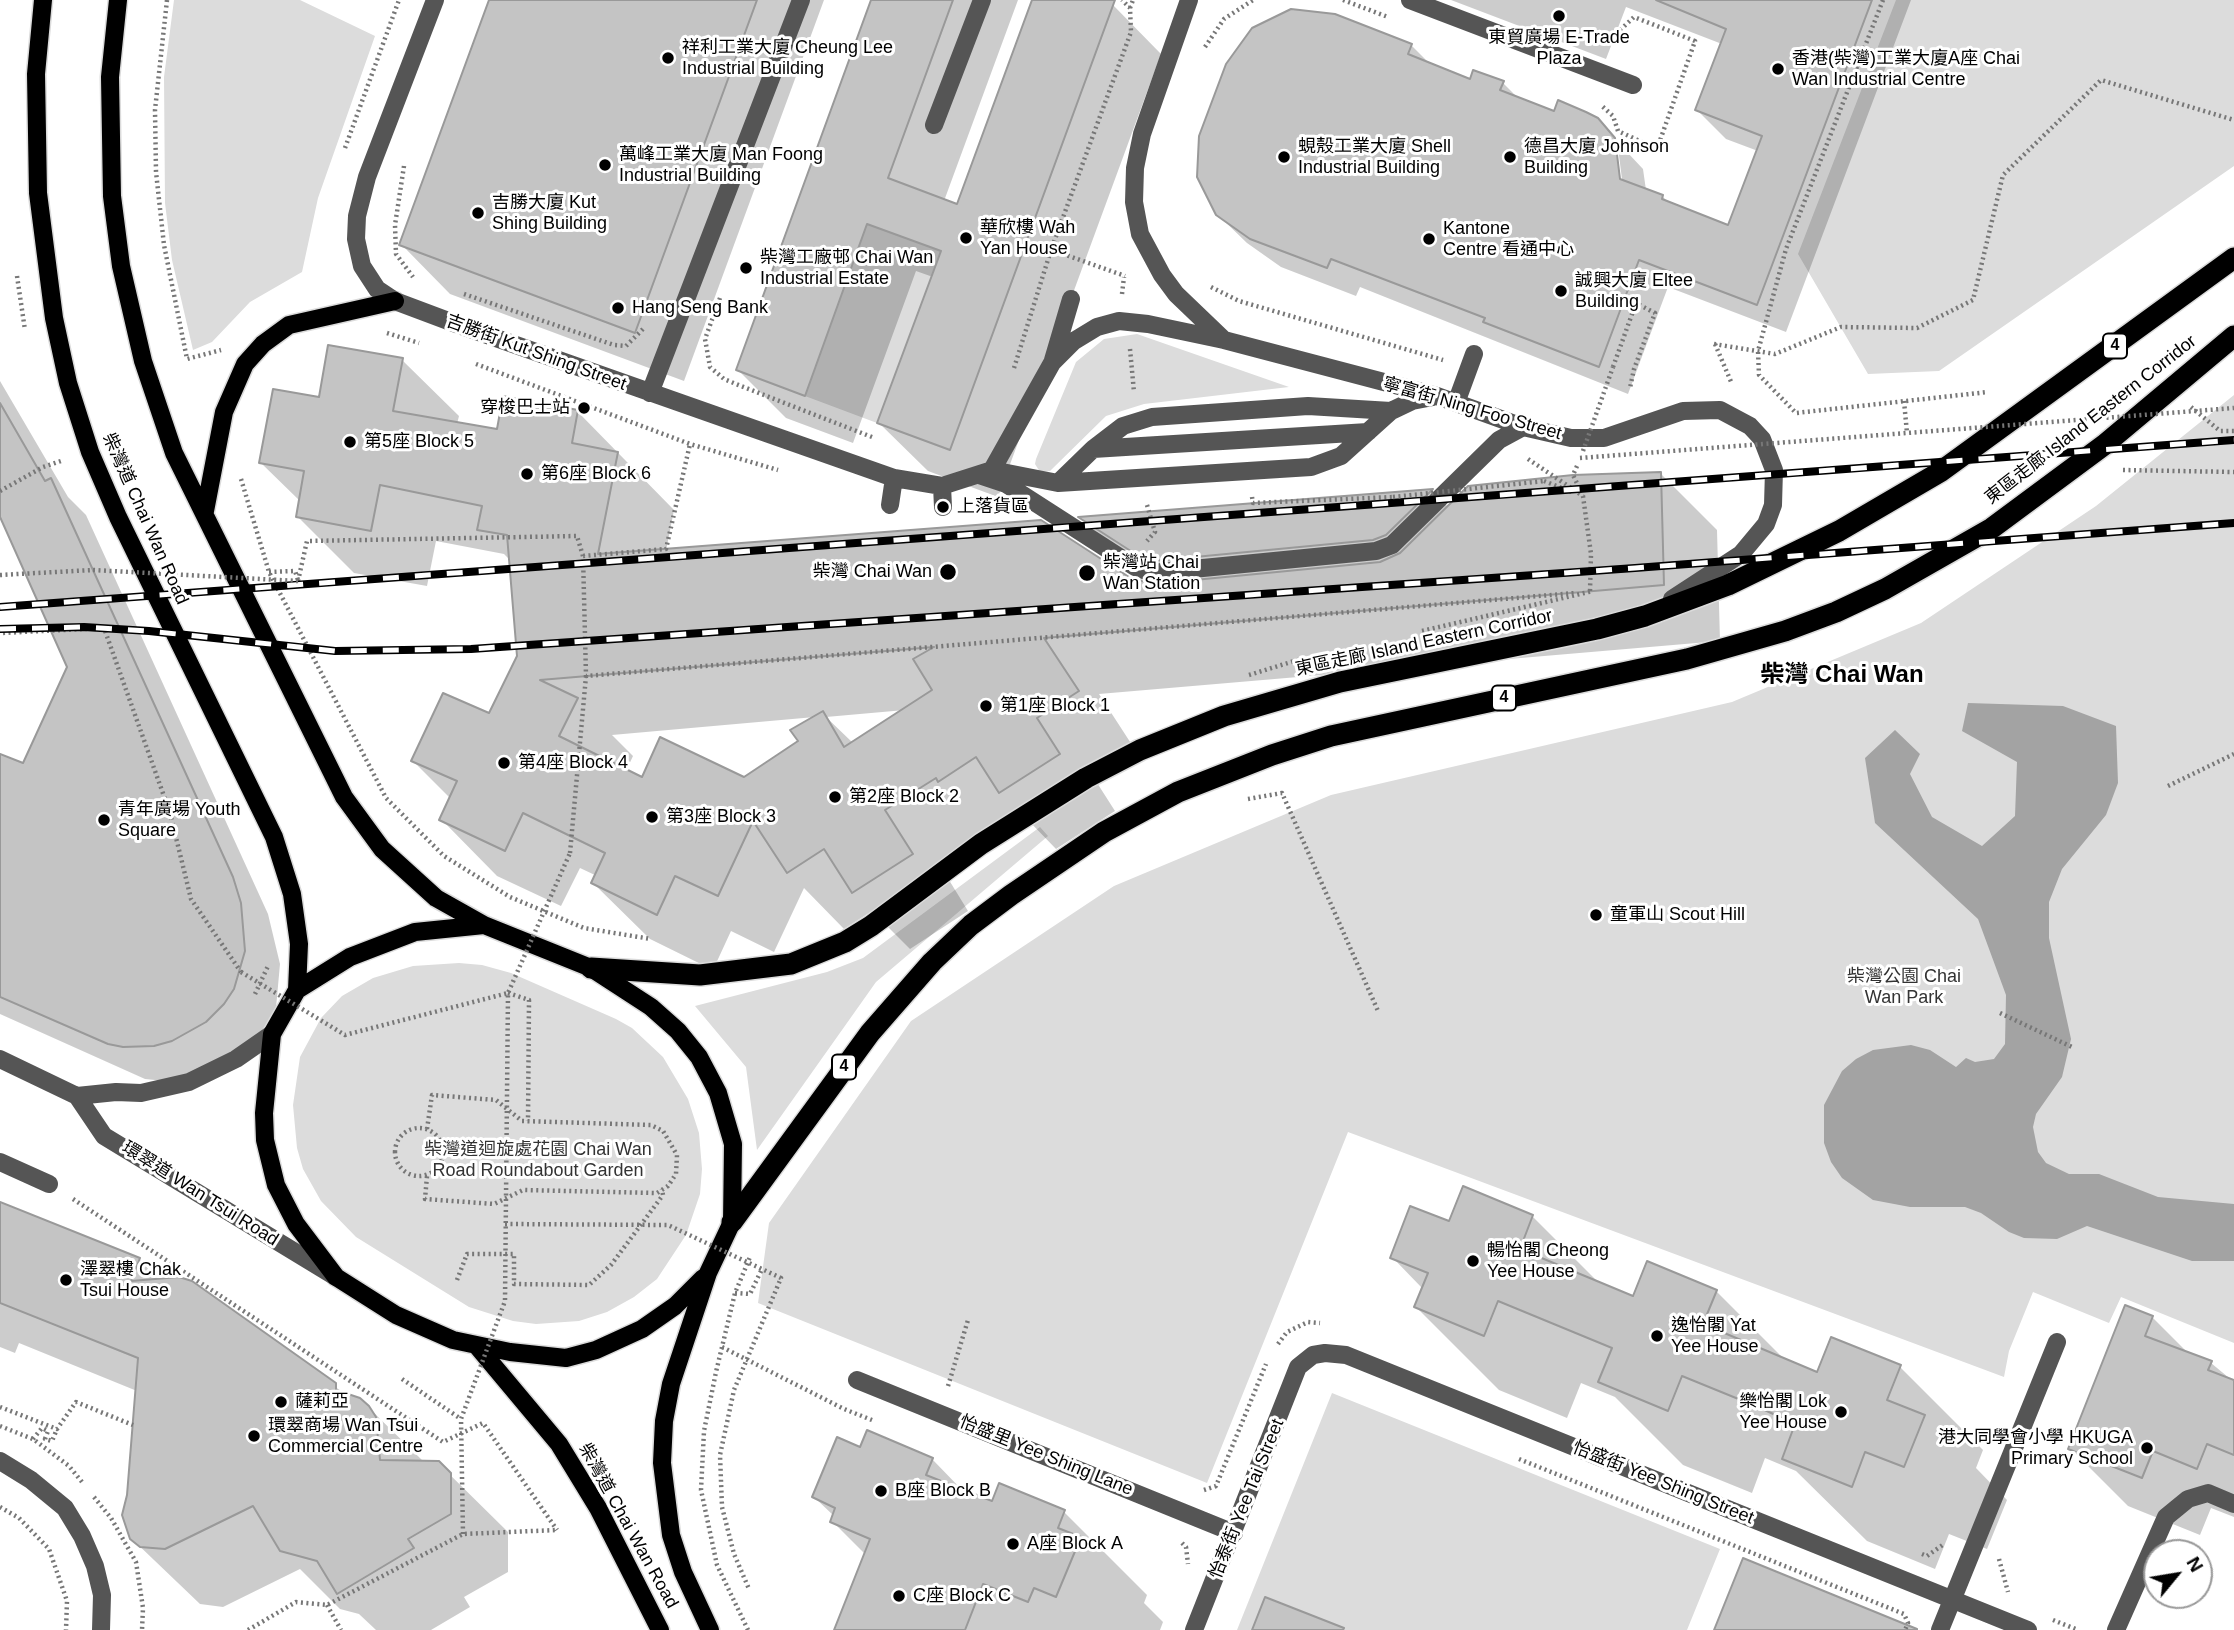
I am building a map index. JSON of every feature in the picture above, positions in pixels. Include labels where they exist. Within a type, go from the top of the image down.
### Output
[{"type":"highway","name":"東區走廊 Island Eastern Corridor","points":[[591,968],[699,975],[791,964],[845,942],[871,926],[981,844],[1086,778],[1140,750],[1279,698],[1340,682],[1549,640],[1645,616],[1776,564],[1940,472],[2234,258]]},
{"type":"highway","name":"東區走廊 Island Eastern Corridor","points":[[732,1222],[856,1051],[932,962],[971,925],[1104,832],[1145,808],[1210,778],[1331,736],[1739,646],[1848,606],[1885,589],[1992,528],[2104,445],[2234,335]]},
{"type":"main road","name":"柴灣道 Chai Wan Road","points":[[43,0],[36,74],[38,193],[54,318],[68,383],[90,452],[118,517],[274,837],[292,894],[299,944],[297,990],[272,1034],[264,1113],[269,1162],[290,1213],[336,1277],[396,1315],[453,1340],[477,1346],[566,1358],[596,1350],[642,1329],[675,1306],[708,1273]]},
{"type":"main road","name":"柴灣道 Chai Wan Road","points":[[118,0],[110,77],[108,134],[111,196],[121,266],[156,408],[174,453],[205,511],[318,751],[344,797],[382,849],[436,898],[484,925],[591,968],[651,1007],[678,1031],[699,1057],[718,1093],[733,1144],[732,1222],[708,1273],[671,1384],[664,1421],[662,1463],[671,1535],[683,1572],[710,1630]]},
{"type":"main road","points":[[205,511],[224,412],[245,364],[263,344],[289,325],[395,301]]},
{"type":"main road","name":"柴灣道 Chai Wan Road","points":[[297,990],[350,957],[415,932],[484,925]]},
{"type":"main road","name":"柴灣道 Chai Wan Road","points":[[477,1346],[559,1444],[598,1508],[660,1630]]},
{"type":"street","name":"吉勝街 Kut Shing Street","points":[[435,0],[367,177],[357,216],[356,239],[362,266],[377,289],[395,301],[894,478],[942,486],[985,472]]},
{"type":"street","points":[[650,393],[801,0]]},
{"type":"street","points":[[934,125],[982,0]]},
{"type":"street","points":[[1188,0],[1153,97],[1135,167],[1135,202],[1140,234],[1176,294],[1224,340]]},
{"type":"street","points":[[1410,0],[1633,85]]},
{"type":"street","points":[[985,472],[1052,363],[1071,299]]},
{"type":"street","name":"寧富街 Ning Foo Street","points":[[1052,363],[1074,341],[1097,327],[1119,321],[1224,340],[1437,396],[1523,427],[1570,438],[1604,438],[1683,411],[1703,408],[1735,415],[1762,439],[1772,462],[1775,489],[1766,524],[1755,541],[1722,568],[1645,616]]},
{"type":"street","points":[[1456,403],[1474,354]]},
{"type":"street","points":[[985,472],[1058,483],[1311,467],[1341,456],[1391,411],[1412,401],[1437,396]]},
{"type":"street","points":[[1058,483],[1093,449],[1123,426],[1152,417],[1308,406],[1391,411]]},
{"type":"street","points":[[985,472],[1135,567],[1152,573],[1376,551],[1392,545],[1499,440],[1523,427]]},
{"type":"street","points":[[1093,449],[1367,432]]},
{"type":"street","points":[[890,505],[894,478]]},
{"type":"street","points":[[942,486],[943,506]]},
{"type":"street","points":[[0,1059],[77,1096],[116,1092],[141,1093],[189,1082],[236,1059],[272,1034]]},
{"type":"street","name":"環翠道 Wan Tsui Road","points":[[77,1096],[104,1136],[336,1277]]},
{"type":"street","points":[[0,1161],[49,1184]]},
{"type":"street","points":[[1940,1630],[2057,1342]]},
{"type":"street","name":"怡盛街 Yee Shing Street","points":[[1298,1367],[1313,1355],[1346,1355],[2028,1630]]},
{"type":"street","name":"怡泰街 Yee Tai Street","points":[[1194,1630],[1298,1367]]},
{"type":"street","name":"怡盛里 Yee Shing Lane","points":[[857,1380],[1234,1533]]},
{"type":"street","points":[[0,1461],[31,1480],[65,1508],[82,1536],[95,1566],[102,1595],[101,1630]]},
{"type":"street","points":[[2116,1630],[2166,1517],[2188,1499],[2208,1493],[2234,1504]]},
{"type":"path","points":[[167,0],[155,110],[156,172],[162,233],[187,359],[205,354]]},
{"type":"path","points":[[1122,0],[1130,8]]},
{"type":"path","points":[[1011,378],[1051,250],[1131,32],[1130,8],[1133,0]]},
{"type":"path","points":[[1202,53],[1224,19],[1253,0]]},
{"type":"path","points":[[1882,0],[1786,249],[1758,351],[1759,375],[1796,413],[1988,392]]},
{"type":"path","points":[[1729,382],[1714,344],[1776,354],[1841,327],[1917,328],[1973,300],[2003,174],[2101,80],[2234,120]]},
{"type":"path","points":[[405,161],[395,225],[396,254],[415,280]]},
{"type":"path","points":[[1051,250],[1124,277],[1150,253]]},
{"type":"path","points":[[1204,282],[1239,300],[1448,361]]},
{"type":"path","points":[[724,287],[705,339],[710,367],[724,379],[740,386],[882,441]]},
{"type":"path","points":[[452,290],[614,345],[626,346],[633,342],[649,316]]},
{"type":"path","points":[[1583,451],[1636,303],[1655,313],[1634,369],[1630,388]]},
{"type":"path","points":[[384,332],[425,345]]},
{"type":"path","points":[[467,361],[690,444],[779,471]]},
{"type":"path","points":[[1904,401],[1906,433]]},
{"type":"path","points":[[2190,407],[2220,432],[2234,431]]},
{"type":"path","points":[[1580,458],[2234,408]]},
{"type":"path","points":[[583,555],[666,549],[690,444]]},
{"type":"path","points":[[0,491],[43,467],[65,460]]},
{"type":"path","points":[[2122,470],[2234,472]]},
{"type":"path","points":[[241,471],[244,494],[269,572],[386,798],[444,856],[510,897],[584,928]]},
{"type":"path","points":[[586,676],[1593,591],[1583,496],[1573,475]]},
{"type":"path","points":[[1393,496],[1544,481],[1583,496]]},
{"type":"path","points":[[298,581],[307,541],[577,536],[583,555],[586,676],[570,853],[508,993],[505,1301],[461,1419],[463,1534]]},
{"type":"path","points":[[0,575],[93,570],[298,581]]},
{"type":"path","points":[[269,572],[295,571],[298,581]]},
{"type":"path","points":[[0,629],[2,632],[104,628],[170,813],[191,899],[241,972],[345,1035],[508,993],[529,1000],[528,1121]]},
{"type":"path","points":[[2168,786],[2234,754]]},
{"type":"path","points":[[1282,793],[1378,1011]]},
{"type":"path","points":[[2000,1013],[2072,1048]]},
{"type":"path","points":[[427,1129],[432,1095],[496,1100],[522,1121],[651,1125],[663,1131],[677,1155],[676,1174],[657,1193],[523,1190],[494,1204],[425,1199],[428,1176]]},
{"type":"path","points":[[423,1127],[427,1129],[437,1135],[444,1150],[440,1166],[428,1176],[419,1177],[404,1172],[399,1166],[395,1151],[401,1136],[407,1131],[423,1127]]},
{"type":"path","points":[[49,1184],[443,1442],[483,1423],[557,1530],[463,1534],[327,1605],[296,1602],[248,1630]]},
{"type":"path","points":[[457,1280],[467,1254],[514,1254],[514,1284],[589,1286],[611,1265],[663,1195],[663,1189]]},
{"type":"path","points":[[505,1224],[668,1225],[781,1278],[734,1391],[720,1455],[722,1507],[734,1554],[749,1589]]},
{"type":"path","points":[[748,1630],[717,1565],[701,1490],[704,1431],[722,1347],[735,1293],[754,1247]]},
{"type":"path","points":[[735,1293],[750,1294],[762,1269]]},
{"type":"path","points":[[948,1388],[968,1320]]},
{"type":"path","points":[[722,1347],[844,1409],[884,1424]]},
{"type":"path","points":[[402,1379],[461,1419]]},
{"type":"path","points":[[33,1439],[42,1428],[48,1431],[45,1439],[52,1441],[76,1402],[133,1425]]},
{"type":"path","points":[[0,1407],[57,1429]]},
{"type":"path","points":[[1516,1457],[1904,1614],[1908,1623],[1905,1630]]},
{"type":"path","points":[[0,1507],[19,1518],[49,1549],[67,1601],[66,1630]]},
{"type":"path","points":[[1177,1537],[1186,1547],[1187,1568]]},
{"type":"path","points":[[1997,1551],[2011,1604]]},
{"type":"path","points":[[395,1560],[401,1565]]},
{"type":"path","points":[[327,1605],[341,1630]]},
{"type":"path","points":[[2045,1617],[2078,1630]]},
{"type":"green space","points":[[174,0],[300,0],[375,36],[318,198],[302,272],[250,302],[212,342],[193,350],[172,260],[165,203],[164,77]]},
{"type":"green space","points":[[1896,0],[2234,0],[2234,166],[1939,371],[1868,374],[1798,254]]},
{"type":"green space","points":[[867,224],[941,251],[877,423],[805,396]]},
{"type":"green space","points":[[1137,334],[1289,387],[1144,404],[1106,416],[1050,471],[1040,472],[1035,464],[1036,459],[1076,362],[1104,339]]},
{"type":"green space","name":"柴灣公園 Chai Wan Park","points":[[2234,395],[2234,1343],[2121,1297],[2109,1323],[2033,1292],[2009,1351],[2004,1377],[1348,1132],[1207,1483],[758,1303],[769,1223],[911,1021],[1114,886],[1331,795],[1732,702],[1921,623],[2096,506]]},
{"type":"green space","points":[[1040,827],[1048,836],[876,982],[757,1150],[746,1067],[695,1006],[827,972],[863,958]]},
{"type":"green space","name":"柴灣道迴旋處花園 Chai Wan Road Roundabout Garden","points":[[459,963],[482,965],[511,973],[632,1028],[663,1057],[688,1099],[699,1133],[702,1169],[700,1194],[686,1235],[657,1279],[634,1297],[607,1312],[579,1321],[536,1324],[513,1321],[469,1307],[356,1237],[321,1201],[303,1169],[297,1148],[293,1105],[300,1057],[321,1018],[342,996],[373,978],[413,966]]},
{"type":"green space","points":[[1332,1393],[1720,1549],[1687,1630],[1237,1630]]},
{"type":"shaded area","points":[[1968,703],[2063,706],[2116,726],[2118,783],[2106,815],[2062,869],[2049,902],[2049,938],[2071,1039],[2062,1077],[2036,1114],[2033,1127],[2038,1152],[2046,1163],[2069,1174],[2099,1174],[2158,1197],[2234,1204],[2234,1261],[2192,1261],[2087,1226],[2057,1239],[2024,1238],[2009,1232],[1981,1213],[1965,1207],[1910,1207],[1873,1200],[1842,1178],[1831,1162],[1824,1143],[1824,1105],[1842,1071],[1856,1059],[1873,1050],[1911,1045],[1930,1050],[1956,1067],[1966,1058],[1975,1062],[1994,1059],[2005,1044],[2006,995],[1978,919],[1875,823],[1865,758],[1895,730],[1920,754],[1910,774],[1932,817],[1982,846],[2015,816],[2017,762],[1962,731]]},
{"type":"building","name":"萬峰工業大廈 Man Foong Industrial Building","points":[[489,0],[757,0],[635,333],[399,245]]},
{"type":"building","name":"華欣樓 Wah Yan House","points":[[871,0],[953,0],[888,178],[957,204],[1032,0],[1115,0],[950,450],[877,423],[941,251],[867,224],[805,396],[736,370]]},
{"type":"building","points":[[1656,0],[1872,0],[1757,305],[1639,260],[1599,367],[1483,322],[1485,318],[1331,259],[1327,268],[1250,239],[1216,215],[1197,177],[1199,136],[1226,64],[1252,28],[1291,9],[1335,14],[1412,44],[1408,54],[1470,79],[1473,70],[1504,81],[1500,90],[1554,111],[1558,100],[1586,112],[1598,118],[1615,138],[1620,179],[1663,195],[1662,199],[1728,225],[1762,136],[1695,110],[1726,29]]},
{"type":"building","points":[[328,345],[403,358],[393,411],[497,429],[503,396],[578,410],[572,443],[618,452],[598,554],[1041,520],[1129,577],[1153,584],[1380,562],[1400,553],[1468,486],[1573,475],[1661,472],[1664,585],[1044,638],[1079,691],[1037,718],[1060,754],[999,793],[976,757],[938,782],[936,778],[885,810],[913,854],[852,893],[824,849],[787,873],[753,821],[718,896],[675,876],[657,915],[591,883],[605,853],[523,813],[505,851],[439,820],[457,781],[411,761],[443,693],[489,713],[517,656],[507,535],[477,530],[482,506],[380,485],[371,531],[296,517],[304,471],[259,463],[273,389],[319,397]],"holes":[[[934,647],[913,659],[932,690],[844,747],[823,711],[790,730],[798,741],[744,777],[660,737],[642,777],[559,736],[578,698],[540,680]]]},
{"type":"building","name":"青年廣場 Youth Square","points":[[0,403],[45,481],[51,478],[233,877],[241,903],[245,951],[234,989],[206,1022],[172,1041],[154,1046],[123,1047],[108,1044],[0,997],[0,754],[23,763],[67,667],[0,517]]},
{"type":"building","points":[[1433,489],[1386,535],[1373,540],[1153,561],[1140,557],[1078,517]]},
{"type":"building","points":[[1463,1186],[1533,1215],[1520,1249],[1633,1296],[1647,1261],[1717,1290],[1703,1324],[1817,1372],[1831,1337],[1901,1365],[1887,1400],[1925,1415],[1904,1467],[1865,1452],[1852,1487],[1782,1459],[1795,1424],[1758,1407],[1682,1376],[1668,1411],[1598,1382],[1612,1348],[1498,1301],[1484,1336],[1414,1307],[1428,1273],[1390,1258],[1410,1206],[1449,1221]]},
{"type":"building","name":"環翠商場 Wan Tsui Commercial Centre","points":[[0,1202],[140,1258],[131,1281],[179,1277],[192,1281],[336,1383],[336,1390],[360,1398],[369,1406],[376,1417],[380,1460],[439,1461],[451,1473],[451,1514],[408,1539],[414,1548],[337,1594],[317,1561],[280,1551],[253,1506],[165,1549],[140,1547],[130,1539],[122,1515],[127,1495],[138,1358],[0,1303]]},
{"type":"building","points":[[2125,1305],[2153,1316],[2145,1336],[2212,1361],[2208,1370],[2234,1380],[2234,1455],[2207,1444],[2197,1469],[2153,1451],[2142,1478],[2068,1449]]},
{"type":"building","points":[[867,1430],[933,1458],[926,1475],[992,1501],[999,1483],[1065,1510],[1058,1528],[1081,1537],[1056,1597],[1034,1588],[1028,1602],[983,1584],[965,1630],[834,1630],[870,1539],[830,1522],[835,1508],[812,1497],[837,1437],[860,1447]]},
{"type":"building","points":[[1743,1558],[1917,1629],[1917,1630],[1714,1630]]},
{"type":"building","points":[[1265,1597],[1344,1628],[1252,1630]]},
{"type":"railway","points":[[0,607],[2234,440]]},
{"type":"railway","points":[[0,629],[84,627],[149,631],[335,651],[471,649],[1635,568],[2234,523]]},
{"type":"place","name":"東貿廣場 E-Trade Plaza","points":[[1559,16]]},
{"type":"place","name":"祥利工業大廈 Cheung Lee Industrial Building","points":[[668,58]]},
{"type":"place","name":"香港(柴灣)工業大廈A座 Chai Wan Industrial Centre","points":[[1778,69]]},
{"type":"place","name":"蜆殼工業大廈 Shell Industrial Building","points":[[1284,157]]},
{"type":"place","name":"德昌大廈 Johnson Building","points":[[1510,157]]},
{"type":"place","name":"萬峰工業大廈 Man Foong Industrial Building","points":[[605,165]]},
{"type":"place","name":"吉勝大廈 Kut Shing Building","points":[[478,213]]},
{"type":"place","name":"華欣樓 Wah Yan House","points":[[966,238]]},
{"type":"place","name":"Kantone Centre 看通中心","points":[[1429,239]]},
{"type":"place","name":"柴灣工廠邨 Chai Wan Industrial Estate","points":[[746,268]]},
{"type":"place","name":"誠興大廈 Eltee Building","points":[[1561,291]]},
{"type":"place","name":"Hang Seng Bank","points":[[618,308]]},
{"type":"place","name":"穿梭巴士站","points":[[584,408]]},
{"type":"place","name":"第5座 Block 5","points":[[350,442]]},
{"type":"place","name":"第6座 Block 6","points":[[527,474]]},
{"type":"place","name":"上落貨區","points":[[943,507]]},
{"type":"place","name":"柴灣 Chai Wan","points":[[948,572]]},
{"type":"place","name":"柴灣站 Chai Wan Station","points":[[1087,573]]},
{"type":"place","name":"第1座 Block 1","points":[[986,706]]},
{"type":"place","name":"第4座 Block 4","points":[[504,763]]},
{"type":"place","name":"第2座 Block 2","points":[[835,797]]},
{"type":"place","name":"第3座 Block 3","points":[[652,817]]},
{"type":"place","name":"青年廣場 Youth Square","points":[[104,820]]},
{"type":"place","name":"童軍山 Scout Hill","points":[[1596,915]]},
{"type":"place","name":"暢怡閣 Cheong Yee House","points":[[1473,1261]]},
{"type":"place","name":"澤翠樓 Chak Tsui House","points":[[66,1280]]},
{"type":"place","name":"逸怡閣 Yat Yee House","points":[[1657,1336]]},
{"type":"place","name":"薩莉亞","points":[[281,1402]]},
{"type":"place","name":"樂怡閣 Lok Yee House","points":[[1841,1412]]},
{"type":"place","name":"環翠商場 Wan Tsui Commercial Centre","points":[[254,1436]]},
{"type":"place","name":"港大同學會小學 HKUGA Primary School","points":[[2147,1448]]},
{"type":"place","name":"B座 Block B","points":[[881,1491]]},
{"type":"place","name":"A座 Block A","points":[[1013,1544]]},
{"type":"place","name":"C座 Block C","points":[[899,1596]]},
{"type":"district","name":"柴灣 Chai Wan","points":[[1842,675]]}]
